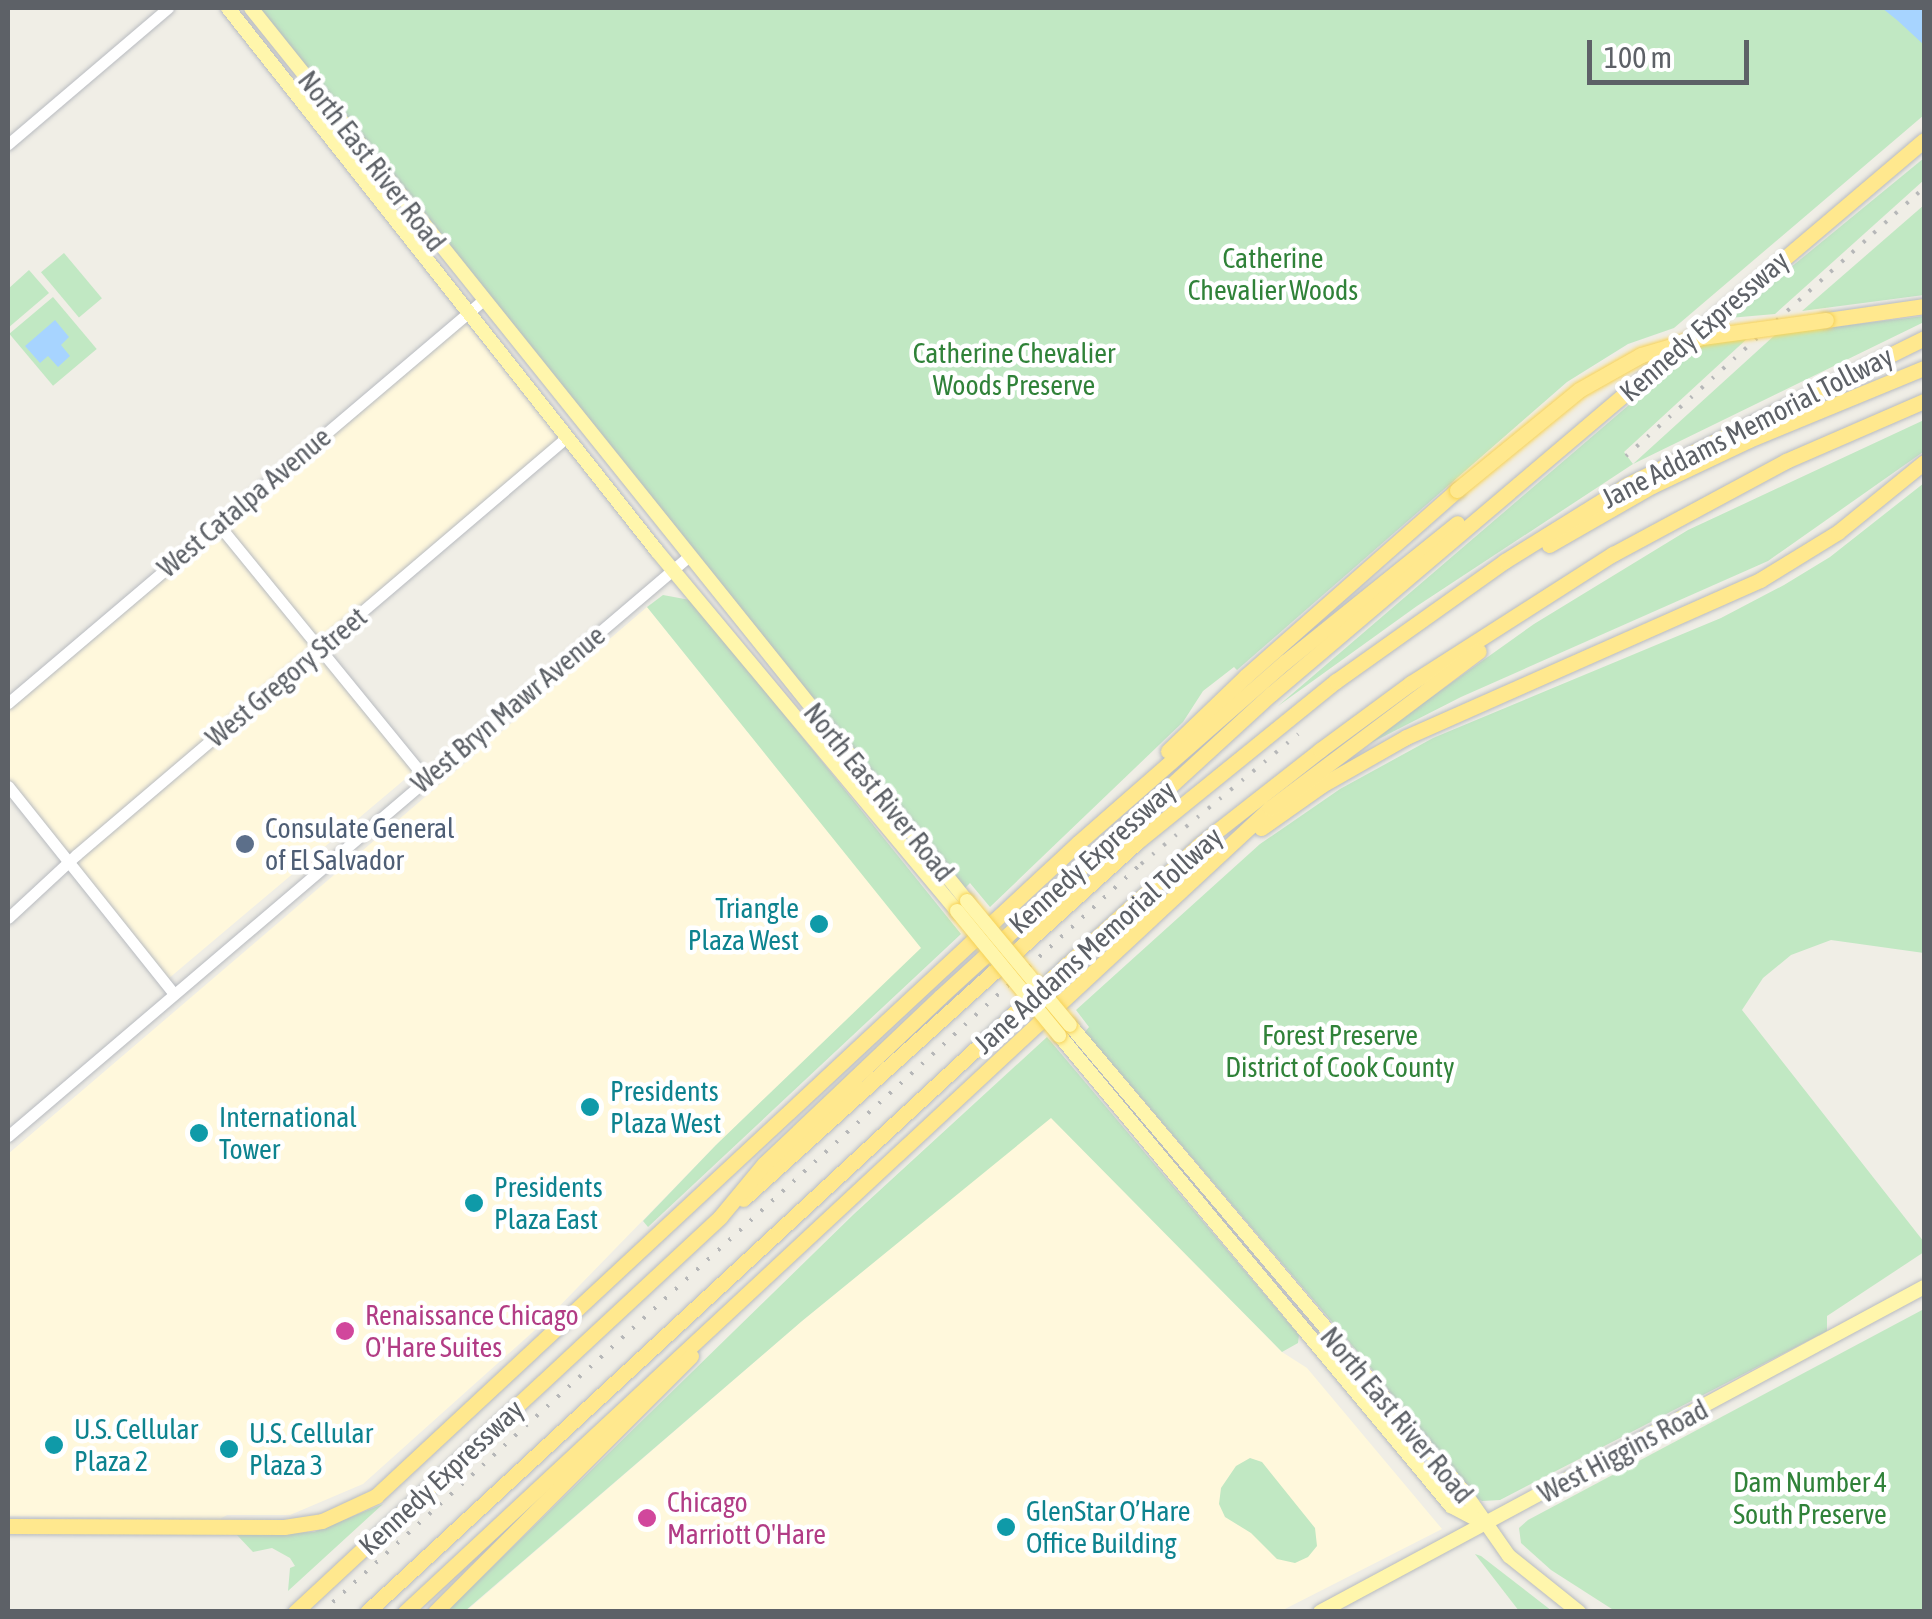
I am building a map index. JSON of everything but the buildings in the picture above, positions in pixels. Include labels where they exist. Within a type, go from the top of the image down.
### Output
[{"type":"highway","name":"Kennedy Expressway","points":[[294,1612],[720,1217],[764,1164],[940,997],[1271,694],[1924,140]]},
{"type":"highway","points":[[1078,844],[1246,676],[1457,490],[1580,390],[1641,355],[1702,336],[1924,306]]},
{"type":"highway","name":"Jane Addams Memorial Tollway","points":[[720,1217],[775,1174],[1137,842],[1270,732],[1422,620],[1628,485],[1924,338]]},
{"type":"highway","name":"Jane Addams Memorial Tollway","points":[[1422,620],[1652,486],[1765,433],[1924,368]]},
{"type":"highway","points":[[8,1526],[284,1527],[322,1521],[376,1496],[1078,844],[1285,662],[1630,390]]},
{"type":"highway","name":"Jane Addams Memorial Tollway","points":[[367,1612],[1200,845],[1350,728],[1522,611],[1701,505],[1786,461],[1924,401]]},
{"type":"highway","points":[[1200,877],[1322,785],[1406,737],[1730,594],[1799,558],[1878,502],[1924,462]]},
{"type":"highway","points":[[405,1612],[1298,784],[1490,643],[1522,611]]},
{"type":"highway","points":[[436,1612],[675,1374],[763,1278]]},
{"type":"main road","name":"North East River Road","points":[[228,8],[672,570],[1465,1493],[1509,1556],[1579,1612]]},
{"type":"main road","name":"North East River Road","points":[[250,8],[689,556],[962,906]]},
{"type":"main road","name":"West Higgins Road","points":[[1320,1612],[1924,1287]]},
{"type":"street","points":[[8,144],[168,8]]},
{"type":"street","name":"West Catalpa Avenue","points":[[8,703],[482,301]]},
{"type":"street","name":"West Gregory Street","points":[[8,918],[567,437]]},
{"type":"street","points":[[218,524],[426,780]]},
{"type":"street","name":"West Bryn Mawr Avenue","points":[[8,1136],[689,556]]},
{"type":"street","points":[[8,786],[174,994]]},
{"type":"shaded area","points":[[463,319],[562,442],[318,649],[417,769],[168,979],[8,786],[8,706]]},
{"type":"shaded area","points":[[647,607],[922,948],[716,1145],[545,1321],[363,1484],[290,1515],[227,1515],[220,1519],[8,1516],[8,1154]]},
{"type":"shaded area","points":[[1051,1117],[1282,1352],[1307,1368],[1442,1529],[1281,1611],[465,1612],[802,1321]]},
{"type":"green space","name":"Catherine Chevalier Woods","points":[[260,8],[1924,8],[1924,115],[1674,328],[1628,344],[1567,382],[1237,670],[1234,667],[1203,691],[1183,722],[990,907],[970,883],[965,888],[521,340]]},
{"type":"green space","points":[[1924,158],[1924,180],[1775,314],[1729,318]]},
{"type":"green space","points":[[1924,205],[1924,295],[1802,311]]},
{"type":"green space","points":[[64,253],[102,298],[79,317],[41,272]]},
{"type":"green space","points":[[29,270],[49,293],[8,328],[8,289]]},
{"type":"green space","points":[[53,297],[97,349],[53,386],[9,334]]},
{"type":"green space","points":[[1924,316],[1924,322],[1633,464],[1776,334]]},
{"type":"green space","points":[[1750,336],[1624,452],[1633,464],[1417,606],[1278,706],[1700,344]]},
{"type":"green space","points":[[1924,420],[1923,452],[1768,561],[1461,697],[1357,750],[1534,624],[1688,530]]},
{"type":"green space","name":"Forest Preserve District of Cook County","points":[[1924,483],[1924,953],[1831,940],[1791,955],[1763,978],[1742,1010],[1924,1242],[1924,1252],[1827,1316],[1827,1331],[1500,1500],[1482,1501],[1474,1497],[1367,1363],[1085,1032],[1089,1027],[1076,1010],[1260,844],[1340,789],[1433,738],[1721,618],[1784,585],[1830,557]]},
{"type":"green space","points":[[663,595],[690,600],[700,610],[961,934],[648,1227],[643,1221],[716,1145],[921,948],[647,607]]},
{"type":"green space","points":[[1047,1037],[1299,1335],[1298,1343],[1282,1352],[1051,1118],[802,1321],[465,1611],[446,1612],[854,1214]]},
{"type":"green space","name":"Dam Number 4 South Preserve","points":[[1924,1309],[1924,1611],[1615,1611],[1551,1570],[1521,1543],[1519,1528],[1528,1520]]},
{"type":"green space","points":[[1250,1458],[1262,1462],[1315,1528],[1317,1546],[1308,1557],[1295,1563],[1277,1559],[1251,1533],[1225,1517],[1219,1504],[1221,1488],[1236,1466]]},
{"type":"green space","points":[[383,1504],[288,1591],[290,1568],[295,1566],[290,1558],[272,1548],[253,1552],[237,1535],[314,1532]]},
{"type":"green space","points":[[1475,1554],[1481,1556],[1552,1611],[1519,1611]]},
{"type":"water","points":[[1882,8],[1924,8],[1924,45],[1897,20]]},
{"type":"water","points":[[55,320],[69,337],[61,345],[70,356],[58,367],[48,356],[40,363],[25,346]]},
{"type":"railway","points":[[1626,456],[1924,188]]},
{"type":"railway","points":[[322,1612],[1141,864],[1298,734]]},
{"type":"place","name":"Consulate General of El Salvador","points":[[245,844]]},
{"type":"place","name":"Triangle Plaza West","points":[[819,924]]},
{"type":"place","name":"Presidents Plaza West","points":[[590,1107]]},
{"type":"place","name":"International Tower","points":[[199,1133]]},
{"type":"place","name":"Presidents Plaza East","points":[[474,1203]]},
{"type":"place","name":"Renaissance Chicago O'Hare Suites","points":[[345,1331]]},
{"type":"place","name":"U.S. Cellular Plaza 2","points":[[54,1445]]},
{"type":"place","name":"U.S. Cellular Plaza 3","points":[[229,1449]]},
{"type":"place","name":"Chicago Marriott O'Hare","points":[[647,1518]]},
{"type":"place","name":"GlenStar O’Hare Office Building","points":[[1006,1527]]},
{"type":"park label","name":"Catherine Chevalier Woods Preserve","points":[[1014,369]]}]
